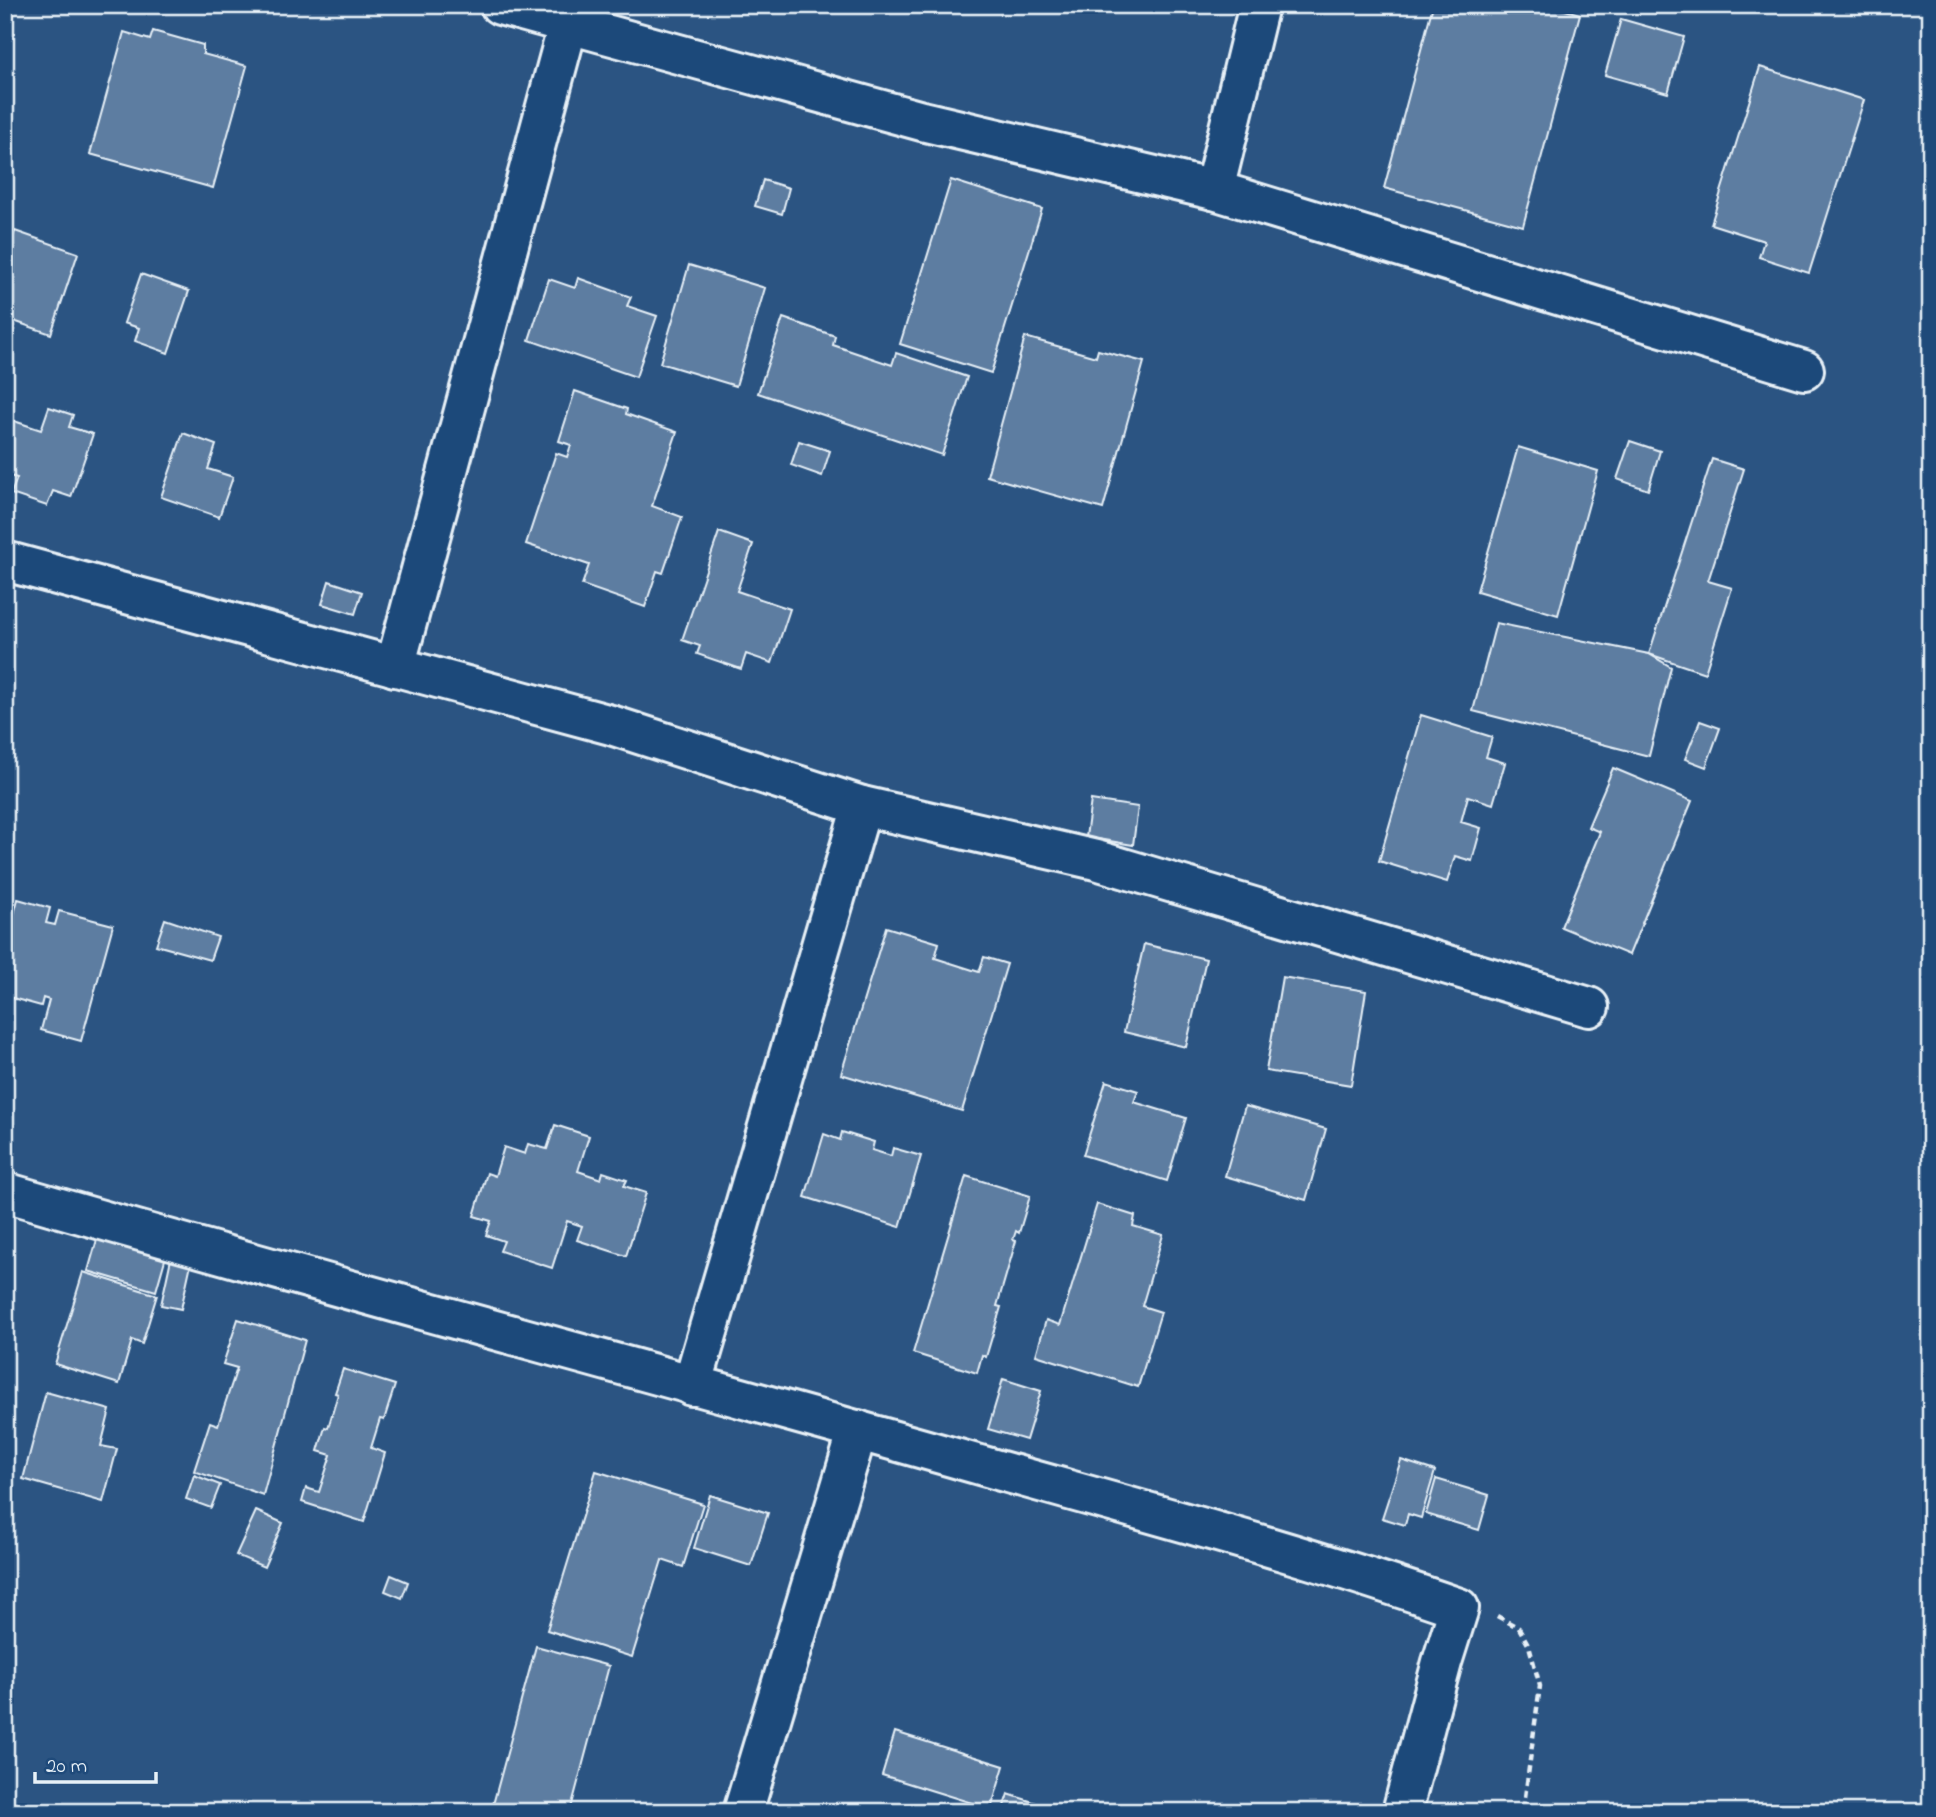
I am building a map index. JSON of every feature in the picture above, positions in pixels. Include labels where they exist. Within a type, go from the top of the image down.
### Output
[{"type":"street","points":[[500,5],[922,121],[1214,190],[1804,370]]},
{"type":"street","points":[[1214,190],[1259,5]]},
{"type":"street","points":[[395,667],[568,25]]},
{"type":"street","points":[[5,561],[611,725],[862,806],[1096,860],[1589,1007]]},
{"type":"street","points":[[692,1386],[862,806]]},
{"type":"street","points":[[5,1192],[1362,1574],[1459,1608],[1402,1812]]},
{"type":"street","points":[[743,1812],[858,1430]]},
{"type":"path","points":[[1459,1608],[1497,1616],[1519,1628],[1530,1646],[1540,1686],[1523,1812]]},
{"type":"building","points":[[1433,5],[1546,5],[1580,14],[1523,226],[1384,188]]},
{"type":"building","points":[[1621,19],[1684,37],[1668,93],[1605,75]]},
{"type":"building","points":[[153,31],[203,45],[203,54],[247,66],[213,188],[90,154],[124,32],[150,40]]},
{"type":"building","points":[[1760,67],[1864,100],[1809,273],[1759,257],[1764,241],[1711,224]]},
{"type":"building","points":[[763,180],[789,188],[782,214],[755,206]]},
{"type":"building","points":[[951,180],[1042,209],[991,373],[900,344]]},
{"type":"building","points":[[15,231],[78,253],[51,334],[5,318],[5,259]]},
{"type":"building","points":[[689,265],[765,288],[736,386],[660,363]]},
{"type":"building","points":[[141,274],[189,291],[168,353],[135,341],[139,328],[124,323]]},
{"type":"building","points":[[578,278],[631,297],[627,306],[657,316],[636,377],[529,340],[549,279],[575,288]]},
{"type":"building","points":[[783,318],[835,336],[833,345],[892,365],[896,353],[967,377],[942,455],[758,393]]},
{"type":"building","points":[[1025,337],[1096,357],[1098,350],[1144,362],[1103,509],[987,476]]},
{"type":"building","points":[[575,391],[627,409],[626,414],[677,432],[652,506],[682,517],[663,573],[657,571],[645,607],[582,585],[589,565],[526,544],[556,453],[567,457],[571,445],[559,441]]},
{"type":"building","points":[[49,407],[73,415],[69,427],[93,434],[71,497],[53,491],[47,506],[11,494],[17,478],[5,475],[5,418],[41,430]]},
{"type":"building","points":[[183,433],[216,445],[208,469],[233,477],[219,517],[161,497]]},
{"type":"building","points":[[799,441],[830,451],[822,476],[791,465]]},
{"type":"building","points":[[1630,441],[1660,451],[1648,490],[1617,479]]},
{"type":"building","points":[[1518,447],[1598,471],[1558,615],[1477,591]]},
{"type":"building","points":[[1712,459],[1744,469],[1708,581],[1732,588],[1705,673],[1649,654]]},
{"type":"building","points":[[719,532],[753,544],[737,591],[790,609],[772,663],[746,654],[741,669],[697,654],[700,646],[682,640]]},
{"type":"building","points":[[329,581],[362,592],[355,614],[322,604]]},
{"type":"building","points":[[1496,623],[1649,654],[1671,667],[1649,756],[1473,711]]},
{"type":"building","points":[[1421,715],[1492,737],[1486,757],[1505,763],[1493,804],[1468,796],[1461,822],[1481,828],[1472,861],[1455,856],[1447,882],[1379,861]]},
{"type":"building","points":[[1700,721],[1720,728],[1706,767],[1685,759]]},
{"type":"building","points":[[1613,768],[1692,801],[1629,955],[1561,927],[1600,832],[1588,827]]},
{"type":"building","points":[[1091,800],[1138,807],[1133,845],[1086,837]]},
{"type":"building","points":[[18,899],[50,908],[46,923],[55,925],[59,911],[113,925],[81,1041],[41,1030],[49,1000],[43,998],[41,1006],[5,996],[5,911],[14,914]]},
{"type":"building","points":[[165,919],[218,937],[210,960],[156,945]]},
{"type":"building","points":[[886,927],[939,943],[935,958],[979,972],[984,957],[1007,964],[962,1111],[841,1074]]},
{"type":"building","points":[[1144,944],[1206,959],[1186,1047],[1124,1032]]},
{"type":"building","points":[[1282,977],[1366,991],[1351,1085],[1266,1071]]},
{"type":"building","points":[[1106,1081],[1138,1091],[1134,1102],[1186,1118],[1167,1181],[1083,1155]]},
{"type":"building","points":[[1245,1106],[1326,1129],[1306,1200],[1225,1176]]},
{"type":"building","points":[[555,1125],[589,1136],[578,1171],[601,1179],[603,1172],[627,1180],[624,1186],[646,1193],[626,1256],[577,1240],[582,1226],[567,1221],[552,1268],[500,1251],[504,1241],[486,1235],[491,1221],[474,1216],[487,1173],[495,1176],[504,1147],[525,1154],[528,1144],[547,1149]]},
{"type":"building","points":[[842,1132],[874,1142],[872,1150],[891,1156],[893,1148],[921,1156],[900,1227],[805,1197],[824,1134],[840,1140]]},
{"type":"building","points":[[966,1176],[1030,1196],[1019,1233],[1016,1231],[1013,1240],[1016,1241],[997,1306],[1001,1307],[986,1357],[982,1355],[977,1373],[913,1353]]},
{"type":"building","points":[[1097,1204],[1135,1216],[1133,1226],[1163,1235],[1142,1306],[1161,1312],[1138,1387],[1036,1355],[1046,1320],[1060,1325]]},
{"type":"building","points":[[98,1236],[166,1256],[156,1291],[88,1271]]},
{"type":"building","points":[[172,1254],[192,1259],[181,1309],[161,1305]]},
{"type":"building","points":[[83,1272],[157,1295],[142,1344],[132,1340],[119,1384],[55,1364]]},
{"type":"building","points":[[238,1319],[305,1340],[263,1495],[194,1471],[210,1422],[218,1425],[237,1368],[223,1364]]},
{"type":"building","points":[[343,1369],[395,1385],[384,1420],[380,1419],[371,1448],[385,1453],[364,1522],[302,1502],[306,1488],[319,1492],[331,1455],[318,1451],[325,1427],[328,1428]]},
{"type":"building","points":[[1003,1379],[1041,1391],[1026,1440],[988,1429]]},
{"type":"building","points":[[46,1392],[110,1410],[101,1446],[117,1449],[103,1502],[23,1479]]},
{"type":"building","points":[[1401,1460],[1435,1471],[1421,1518],[1408,1514],[1405,1525],[1382,1518]]},
{"type":"building","points":[[596,1471],[703,1504],[683,1567],[662,1560],[632,1657],[547,1630]]},
{"type":"building","points":[[194,1475],[220,1485],[211,1508],[186,1499]]},
{"type":"building","points":[[1436,1479],[1489,1495],[1479,1530],[1426,1514]]},
{"type":"building","points":[[710,1495],[768,1513],[751,1566],[694,1548]]},
{"type":"building","points":[[256,1511],[283,1523],[264,1567],[236,1555]]},
{"type":"building","points":[[391,1575],[408,1582],[402,1598],[385,1591]]},
{"type":"building","points":[[536,1646],[609,1666],[570,1812],[491,1812]]},
{"type":"building","points":[[895,1732],[1004,1766],[991,1809],[882,1775]]},
{"type":"building","points":[[1008,1794],[1065,1812],[1002,1812]]}]
